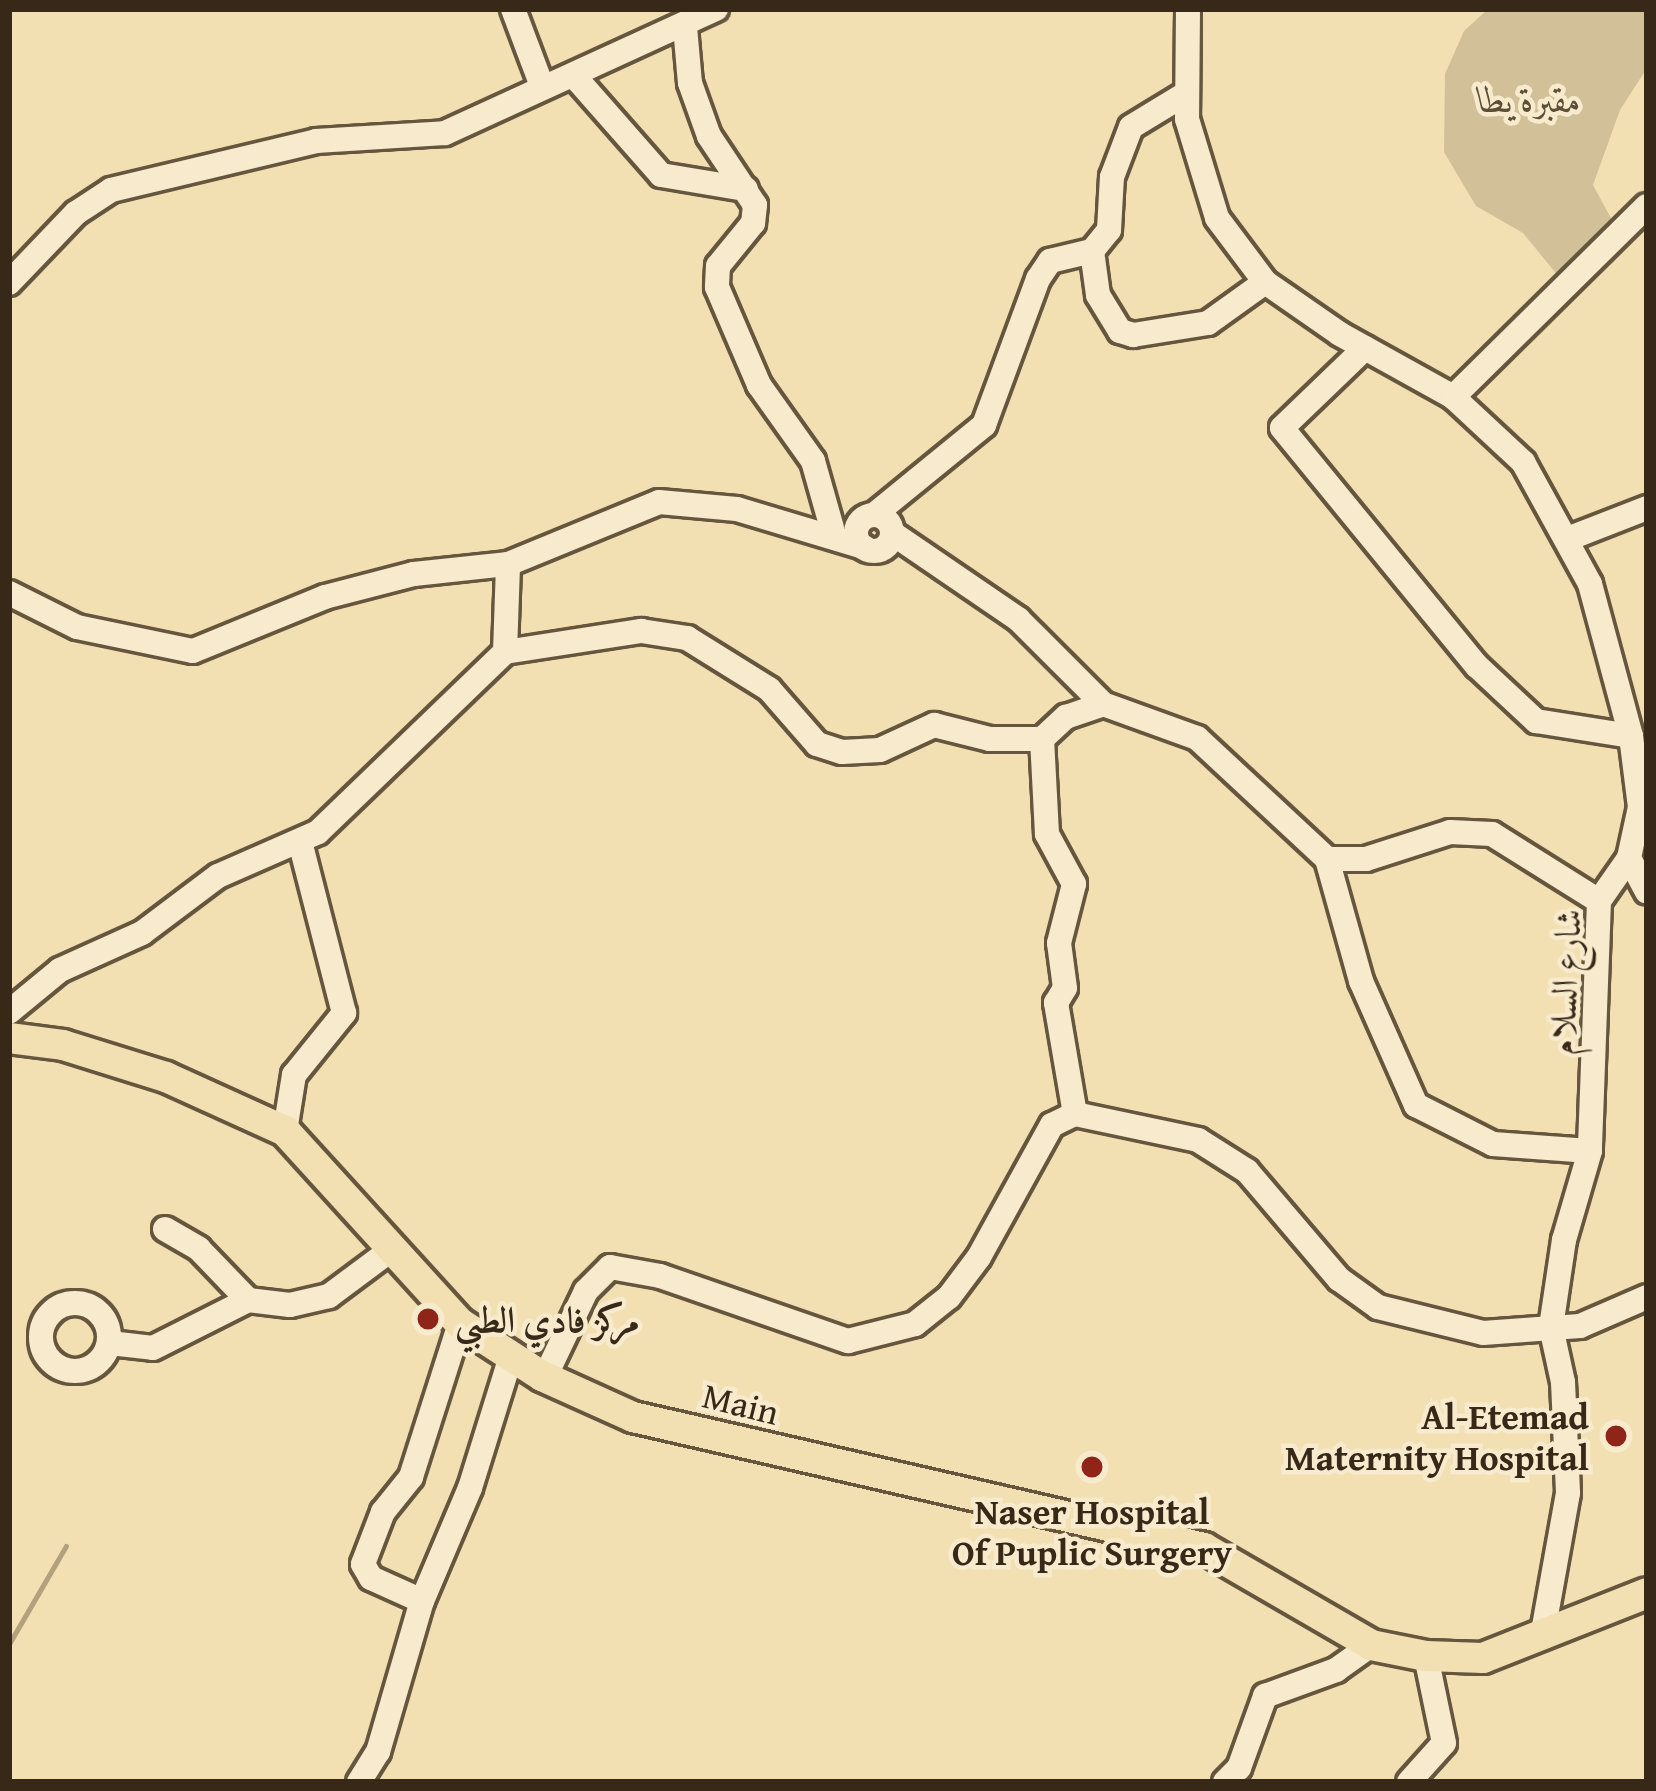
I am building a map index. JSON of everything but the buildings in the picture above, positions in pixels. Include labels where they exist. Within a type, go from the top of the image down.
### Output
[{"type":"main road","name":"Main","points":[[9,1038],[63,1045],[166,1077],[285,1131],[388,1252],[460,1323],[545,1377],[632,1417],[1204,1548],[1371,1645],[1426,1656],[1483,1658],[1647,1593]]},
{"type":"street","points":[[513,9],[542,86]]},
{"type":"street","points":[[9,283],[76,213],[111,190],[316,141],[445,133],[716,9]]},
{"type":"street","name":"شارع السلام","points":[[1188,9],[1185,94],[1217,218],[1265,282],[1365,348],[1453,397],[1496,429],[1570,538],[1631,736],[1641,782],[1629,858],[1599,901],[1590,1151],[1551,1327],[1563,1382],[1568,1493],[1542,1637]]},
{"type":"street","points":[[685,27],[690,82],[710,136],[746,188],[753,223],[718,266],[718,286],[759,385],[870,532]]},
{"type":"street","points":[[575,77],[661,175],[746,188]]},
{"type":"street","points":[[870,532],[984,424],[1050,261],[1092,251],[1109,230],[1120,144],[1150,110],[1185,94]]},
{"type":"street","points":[[1453,397],[1647,206]]},
{"type":"street","points":[[1092,251],[1098,295],[1120,331],[1133,335],[1208,323],[1265,282]]},
{"type":"street","points":[[1365,348],[1282,428],[1477,666],[1536,721],[1631,736]]},
{"type":"street","points":[[9,593],[76,627],[193,651],[325,596],[414,574],[508,564],[658,502],[737,508],[775,521],[870,532],[937,565],[1018,619],[1103,704],[1197,738],[1327,859],[1361,981],[1416,1105],[1493,1144],[1590,1151]]},
{"type":"street","points":[[1570,538],[1647,508]]},
{"type":"street","points":[[775,521],[870,532]]},
{"type":"street","points":[[505,652],[508,564]]},
{"type":"street","points":[[9,1012],[60,970],[142,933],[218,876],[300,842],[326,825],[362,782],[505,652],[625,632],[687,638],[769,689],[817,744],[842,752],[880,750],[934,725],[990,739],[1042,739],[1066,717],[1103,704]]},
{"type":"street","points":[[1042,739],[1047,834],[1074,884],[1059,943],[1065,988],[1056,1003],[1075,1114]]},
{"type":"street","points":[[1327,859],[1366,860],[1450,832],[1492,834],[1599,901]]},
{"type":"street","points":[[285,1131],[294,1075],[344,1013],[300,842]]},
{"type":"street","points":[[1629,858],[1647,892]]},
{"type":"street","points":[[545,1377],[586,1291],[610,1267],[661,1276],[848,1341],[915,1324],[949,1297],[979,1257],[1052,1125],[1075,1114],[1198,1140],[1247,1171],[1339,1279],[1378,1307],[1483,1334],[1580,1326],[1647,1297]]},
{"type":"street","points":[[165,1229],[199,1249],[248,1300]]},
{"type":"street","points":[[110,1343],[153,1348],[248,1300],[290,1305],[328,1296],[388,1252]]},
{"type":"street","points":[[422,1600],[370,1578],[363,1564],[419,1457],[460,1323]]},
{"type":"street","points":[[359,1782],[378,1752],[422,1600],[470,1488],[512,1356]]},
{"type":"street","points":[[1225,1782],[1239,1768],[1265,1696],[1336,1670],[1371,1645]]},
{"type":"street","points":[[1409,1782],[1444,1743],[1426,1656]]},
{"type":"green space","name":"مقبرة يطا","points":[[1488,9],[1647,9],[1647,68],[1620,110],[1593,185],[1613,222],[1564,283],[1523,233],[1476,206],[1444,152],[1445,74],[1464,31]]},
{"type":"waterway","points":[[9,1644],[66,1546]]},
{"type":"place","name":"مركز فادي الطبي","points":[[428,1319]]},
{"type":"place","name":"Al-Etemad Maternity Hospital","points":[[1616,1436]]},
{"type":"place","name":"Naser Hospital Of Puplic Surgery","points":[[1092,1467]]}]
